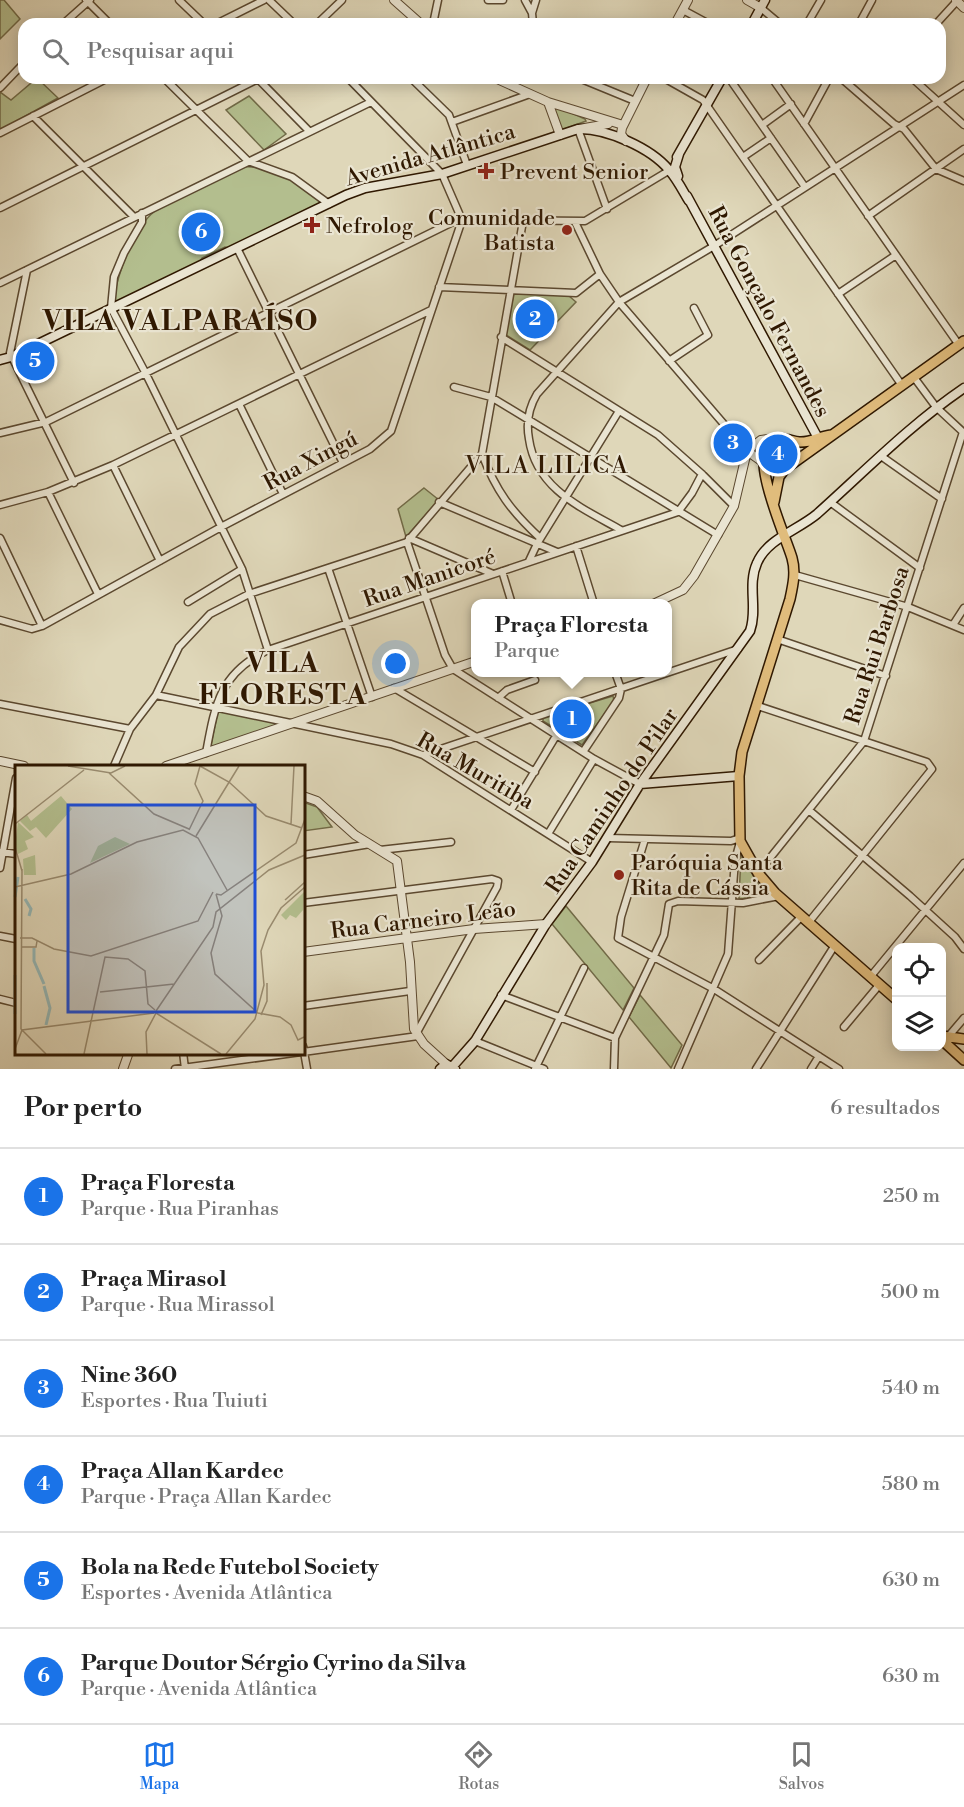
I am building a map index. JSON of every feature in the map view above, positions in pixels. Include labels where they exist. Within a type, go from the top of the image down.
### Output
[{"type":"main road","points":[[755,18],[763,4]]},
{"type":"main road","points":[[660,160],[669,162],[679,154],[719,84]]},
{"type":"main road","name":"Avenida Atlântica","points":[[0,360],[12,357],[365,188],[442,174],[579,129]]},
{"type":"main road","name":"Rua Gonçalo Fernandes","points":[[579,129],[600,129],[660,160],[670,170],[818,438]]},
{"type":"main road","name":"Rua Gonçalo Fernandes","points":[[679,154],[675,170],[689,201]]},
{"type":"main road","points":[[774,502],[778,480],[789,466],[962,343]]},
{"type":"main road","name":"Rua Caminho do Pilar","points":[[447,1067],[475,1041],[546,924],[592,862],[640,784],[740,648],[753,623],[752,583],[757,562],[762,554],[830,502],[936,407],[964,388]]},
{"type":"main road","points":[[831,435],[802,442],[781,439],[764,448],[760,461],[795,575],[758,706],[742,752],[739,776],[740,840],[758,873],[779,896],[895,997]]},
{"type":"main road","points":[[813,448],[818,438]]},
{"type":"main road","points":[[781,439],[794,451],[789,466]]},
{"type":"main road","points":[[760,461],[776,470],[789,466]]},
{"type":"main road","points":[[640,784],[739,776]]},
{"type":"main road","points":[[946,1038],[964,1039]]},
{"type":"main road","points":[[946,1041],[964,1060]]},
{"type":"street","points":[[179,0],[198,18]]},
{"type":"street","points":[[228,18],[264,0]]},
{"type":"street","points":[[270,0],[288,18]]},
{"type":"street","points":[[323,18],[342,0]]},
{"type":"street","points":[[394,0],[412,18]]},
{"type":"street","points":[[434,18],[438,0]]},
{"type":"street","points":[[488,0],[503,0]]},
{"type":"street","points":[[525,0],[532,13]]},
{"type":"street","points":[[532,18],[536,0]]},
{"type":"street","points":[[678,18],[688,0]]},
{"type":"street","points":[[747,0],[763,4],[775,18]]},
{"type":"street","points":[[810,18],[820,0]]},
{"type":"street","points":[[862,18],[873,0]]},
{"type":"street","points":[[70,18],[88,1],[104,18]]},
{"type":"street","points":[[941,18],[956,1],[964,8]]},
{"type":"street","points":[[683,10],[698,18]]},
{"type":"street","points":[[0,87],[18,69]]},
{"type":"street","points":[[0,133],[96,84]]},
{"type":"street","points":[[170,84],[248,161],[292,177],[313,190],[329,204]]},
{"type":"street","points":[[0,208],[248,84]]},
{"type":"street","points":[[263,84],[309,131]]},
{"type":"street","points":[[354,84],[442,174],[462,219]]},
{"type":"street","points":[[417,84],[446,112],[452,122],[467,165]]},
{"type":"street","points":[[508,84],[548,102],[619,125]]},
{"type":"street","points":[[594,84],[636,101]]},
{"type":"street","points":[[626,141],[619,125],[636,101],[644,84]]},
{"type":"street","points":[[675,84],[703,100],[902,384]]},
{"type":"street","points":[[733,84],[805,187]]},
{"type":"street","points":[[778,84],[868,216],[962,343]]},
{"type":"street","points":[[804,124],[826,84]]},
{"type":"street","points":[[848,84],[904,129],[936,169],[964,181]]},
{"type":"street","points":[[918,84],[964,125]]},
{"type":"street","points":[[621,530],[565,498],[550,484],[536,463],[530,447],[527,418],[534,399],[619,302],[714,246],[964,86]]},
{"type":"street","points":[[452,122],[530,94]]},
{"type":"street","points":[[0,284],[371,102]]},
{"type":"street","points":[[548,102],[560,135]]},
{"type":"street","points":[[762,125],[791,104]]},
{"type":"street","points":[[33,116],[134,217]]},
{"type":"street","name":"Avenida Atlântica","points":[[579,129],[593,124],[619,125]]},
{"type":"street","points":[[579,129],[607,209]]},
{"type":"street","points":[[743,157],[771,138]]},
{"type":"street","points":[[868,216],[964,149]]},
{"type":"street","points":[[0,433],[46,422],[462,219],[575,222],[589,220],[670,170]]},
{"type":"street","points":[[142,213],[142,222],[124,252],[114,277],[111,308],[146,372],[242,569],[268,650]]},
{"type":"street","name":"Rua Xingú","points":[[42,626],[221,527],[370,449],[391,431],[462,219]]},
{"type":"street","points":[[523,221],[482,454],[490,475],[510,509],[538,541]]},
{"type":"street","points":[[575,222],[600,274],[619,302],[747,451],[760,461],[744,470]]},
{"type":"street","points":[[237,248],[301,373],[343,463]]},
{"type":"street","points":[[838,294],[896,255]]},
{"type":"street","points":[[27,270],[11,349],[12,357],[46,422],[74,483]]},
{"type":"street","points":[[439,287],[576,293],[600,274]]},
{"type":"street","points":[[669,361],[708,336],[694,308]]},
{"type":"street","points":[[0,505],[74,483],[431,310]]},
{"type":"street","points":[[501,337],[667,442],[734,506]]},
{"type":"street","points":[[913,376],[936,407],[963,433]]},
{"type":"street","points":[[454,387],[491,397],[718,535]]},
{"type":"street","points":[[239,404],[283,494]]},
{"type":"street","points":[[529,561],[538,541],[619,411]]},
{"type":"street","name":"Rua Rui Barbosa","points":[[758,873],[864,741],[963,433]]},
{"type":"street","points":[[662,599],[682,590],[718,535],[734,506],[747,451],[761,440],[781,439]]},
{"type":"street","points":[[114,765],[130,729],[156,695],[187,636],[210,614],[249,594],[408,540],[482,454]]},
{"type":"street","points":[[881,456],[942,499]]},
{"type":"street","points":[[113,465],[160,561]]},
{"type":"street","points":[[678,512],[692,494],[702,474]]},
{"type":"street","points":[[48,492],[98,594]]},
{"type":"street","points":[[439,502],[538,541],[557,552]]},
{"type":"street","points":[[830,502],[920,568]]},
{"type":"street","name":"Rua Manicoré","points":[[206,753],[216,708],[223,689],[239,666],[268,650],[678,512]]},
{"type":"street","points":[[0,538],[42,626],[32,628],[0,620]]},
{"type":"street","points":[[408,540],[493,574]]},
{"type":"street","points":[[408,540],[444,655],[453,669],[556,736],[640,784]]},
{"type":"street","points":[[576,546],[593,599]]},
{"type":"street","points":[[328,568],[372,696]]},
{"type":"street","points":[[188,602],[242,569]]},
{"type":"street","points":[[502,571],[511,599]]},
{"type":"street","points":[[795,575],[908,607],[964,630]]},
{"type":"street","points":[[953,625],[964,608]]},
{"type":"street","points":[[777,639],[886,676]]},
{"type":"street","points":[[672,672],[740,648]]},
{"type":"street","points":[[718,656],[727,666]]},
{"type":"street","points":[[169,765],[471,663]]},
{"type":"street","points":[[583,752],[616,704],[621,689],[617,677]]},
{"type":"street","points":[[423,754],[656,677]]},
{"type":"street","points":[[498,698],[507,690],[535,680]]},
{"type":"street","points":[[394,688],[535,772]]},
{"type":"street","name":"Rua Muritiba","points":[[156,695],[391,744],[423,754],[592,862]]},
{"type":"street","points":[[0,704],[130,729]]},
{"type":"street","points":[[758,706],[931,765],[930,774],[863,856],[806,919],[759,960]]},
{"type":"street","points":[[511,810],[556,736]]},
{"type":"street","points":[[548,834],[594,759]]},
{"type":"street","points":[[0,761],[16,765]]},
{"type":"street","points":[[0,868],[15,783]]},
{"type":"street","points":[[304,796],[317,801],[355,835],[398,864],[407,938],[410,990],[417,1035],[447,1067]]},
{"type":"street","points":[[810,811],[926,910],[964,949]]},
{"type":"street","points":[[608,838],[731,842],[740,840],[735,861],[728,954],[678,1069]]},
{"type":"street","points":[[645,839],[617,936],[714,989],[839,1069]]},
{"type":"street","points":[[380,850],[451,842]]},
{"type":"street","points":[[304,855],[370,844]]},
{"type":"street","points":[[871,976],[964,863]]},
{"type":"street","points":[[304,903],[492,879],[498,881],[497,887],[417,1035]]},
{"type":"street","points":[[614,1069],[615,1038],[665,932],[669,904],[678,901],[732,903],[779,896]]},
{"type":"street","name":"Rua Carneiro Leão","points":[[304,952],[474,929],[546,924]]},
{"type":"street","points":[[0,936],[15,939]]},
{"type":"street","points":[[756,1069],[835,945]]},
{"type":"street","points":[[536,1068],[584,968]]},
{"type":"street","points":[[844,1027],[880,984]]},
{"type":"street","points":[[304,1006],[410,990]]},
{"type":"street","points":[[501,996],[615,1038]]},
{"type":"street","points":[[0,999],[15,1003]]},
{"type":"street","points":[[946,1035],[964,1018]]},
{"type":"street","points":[[304,1052],[417,1035]]},
{"type":"street","points":[[475,1041],[536,1068],[544,1069]]},
{"type":"street","points":[[123,1069],[129,1054]]},
{"type":"street","points":[[176,1069],[287,1054]]},
{"type":"street","points":[[303,1054],[307,1069]]},
{"type":"street","points":[[811,1069],[819,1056]]},
{"type":"green space","points":[[0,0],[4,0],[19,18],[0,39]]},
{"type":"green space","points":[[30,84],[43,84],[58,98],[0,130],[0,92],[11,100]]},
{"type":"green space","points":[[249,96],[286,134],[264,150],[226,110]]},
{"type":"green space","points":[[556,106],[586,121],[562,130],[553,108]]},
{"type":"green space","points":[[242,167],[263,169],[284,176],[321,200],[319,205],[229,248],[225,247],[202,258],[199,263],[116,303],[113,301],[128,252],[147,219],[174,198]]},
{"type":"green space","points":[[514,292],[569,296],[576,302],[530,350],[506,335]]},
{"type":"green space","points":[[778,442],[786,446],[790,454],[786,462],[778,466],[770,462],[766,454],[770,446]]},
{"type":"green space","points":[[424,488],[439,500],[406,537],[398,509]]},
{"type":"green space","points":[[613,696],[614,701],[582,745],[543,721],[543,717]]},
{"type":"green space","points":[[218,711],[287,725],[210,749]]},
{"type":"green space","points":[[304,802],[317,807],[332,827],[304,831]]},
{"type":"green space","points":[[741,855],[759,885],[769,895],[739,899]]},
{"type":"green space","points":[[566,906],[634,988],[623,1010],[552,924]]},
{"type":"green space","points":[[640,995],[682,1045],[671,1068],[629,1017]]},
{"type":"place","name":"Prevent Senior","points":[[486,171]]},
{"type":"place","name":"Nefrolog","points":[[312,225]]},
{"type":"place","name":"Comunidade Batista","points":[[567,230]]},
{"type":"place","name":"Parque Doutor Sérgio Cyrino da Silva","points":[[201,232]]},
{"type":"place","name":"Praça Mirasol","points":[[535,319]]},
{"type":"place","name":"Bola na Rede Futebol Society","points":[[35,361]]},
{"type":"place","name":"Nine 360","points":[[733,443]]},
{"type":"place","name":"Praça Allan Kardec","points":[[778,454]]},
{"type":"place","name":"Praça Floresta","points":[[572,719]]},
{"type":"place","name":"Paróquia Santa Rita de Cássia","points":[[619,875]]},
{"type":"district","name":"VILA VALPARAÍSO","points":[[181,320]]},
{"type":"district","name":"VILA LILICA","points":[[547,465]]},
{"type":"district","name":"VILA FLORESTA","points":[[283,678]]}]
